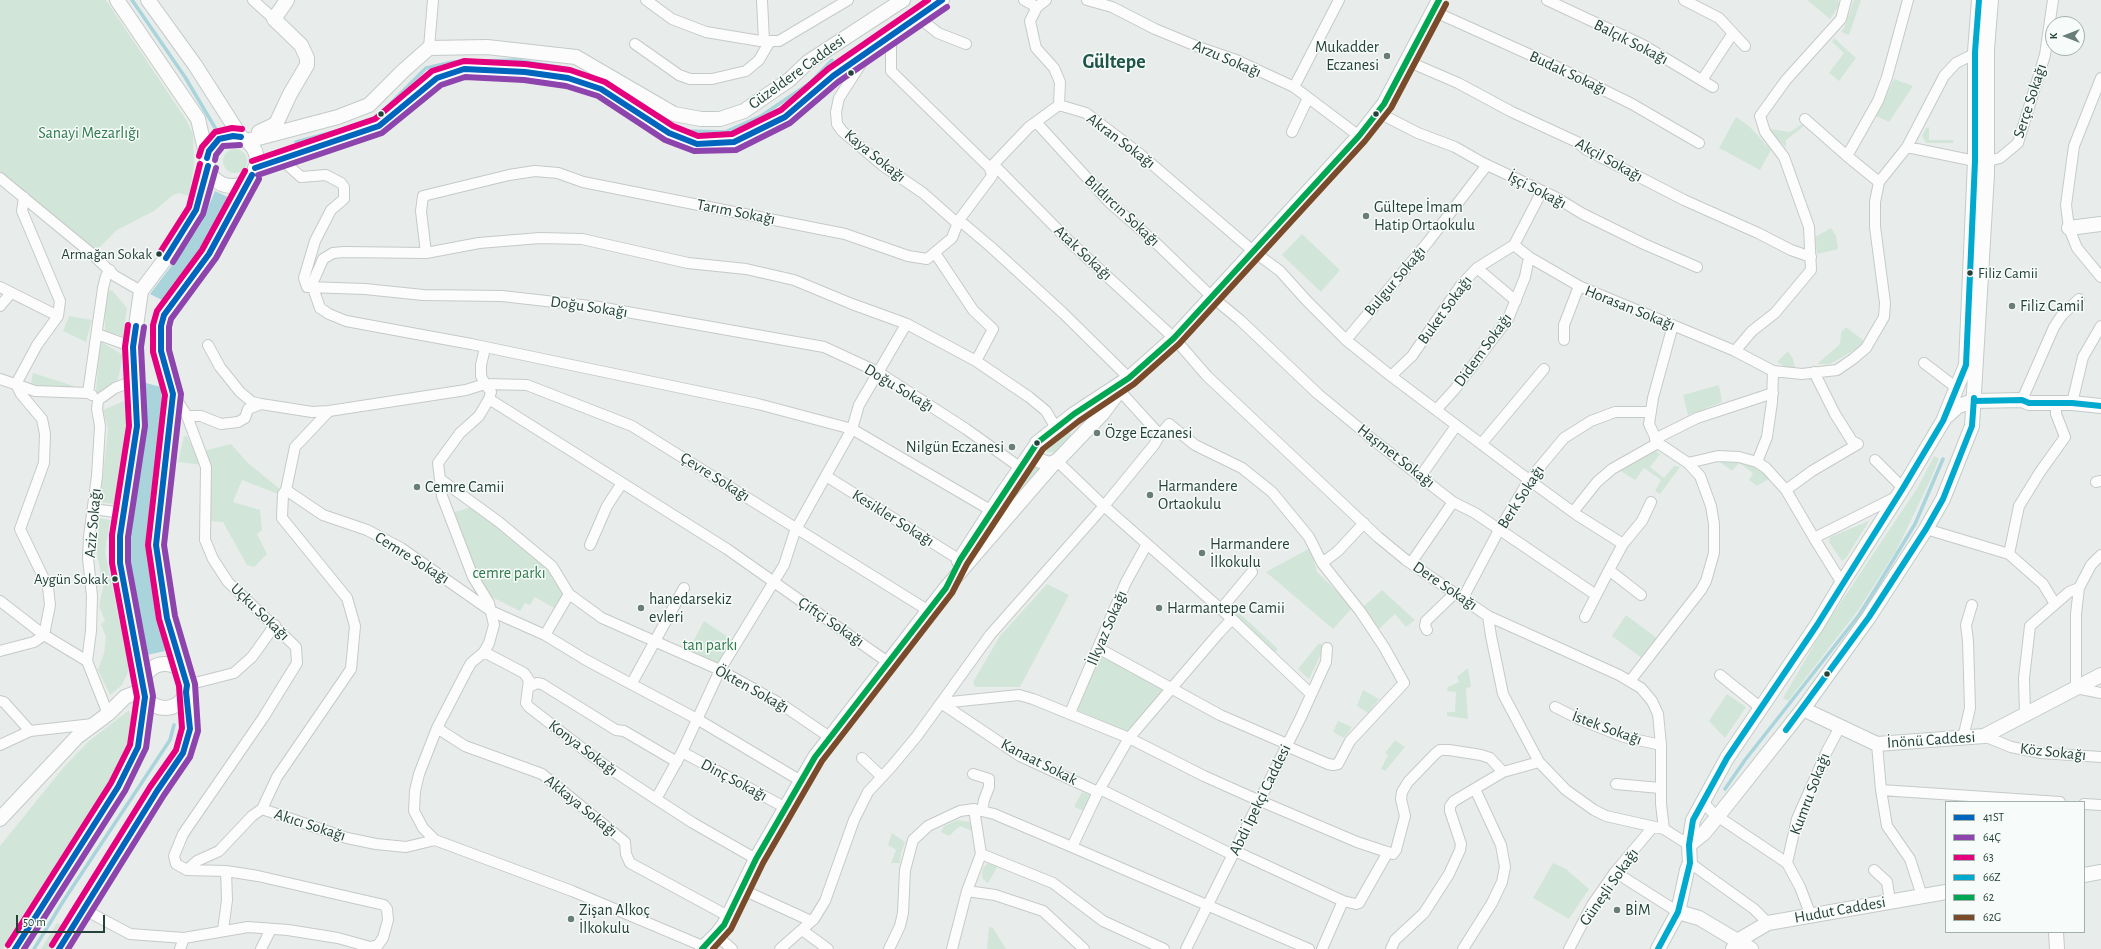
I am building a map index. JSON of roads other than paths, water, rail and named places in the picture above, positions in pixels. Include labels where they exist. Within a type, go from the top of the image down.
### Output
[{"type":"main road","points":[[117,0],[198,119],[207,162],[216,180],[231,186],[243,183],[254,172]]},
{"type":"main road","points":[[59,949],[156,790],[183,753],[190,729],[186,688],[167,618],[156,545],[173,394],[161,351],[160,337],[164,315],[209,254],[254,172],[256,153],[244,139],[195,65],[148,0]]},
{"type":"main road","points":[[244,139],[276,124],[306,65],[307,58],[301,45],[274,19],[287,0]]},
{"type":"main road","name":"Güzeldere Caddesi","points":[[429,48],[487,47],[576,57],[674,114],[701,119],[720,118],[744,111],[789,80],[808,62],[903,0]]},
{"type":"main road","name":"Güzeldere Caddesi","points":[[254,172],[280,158],[379,126],[437,78],[464,69],[525,72],[568,78],[601,89],[669,133],[697,144],[734,142],[786,117],[833,76],[942,0]]},
{"type":"main road","points":[[1689,845],[1704,833],[1803,708],[1868,617],[1926,529],[1943,498],[1960,460],[1972,426],[1981,161],[1980,0]]},
{"type":"main road","points":[[1981,50],[1991,0]]},
{"type":"main road","points":[[946,588],[960,560],[1037,444],[1059,425],[1129,378],[1174,338],[1359,136],[1384,104],[1436,6]]},
{"type":"main road","points":[[186,688],[178,704],[171,707],[156,706],[144,690],[120,563],[123,513],[137,426],[134,347],[141,291],[175,246],[196,210],[209,151],[219,139],[226,136],[244,139],[338,118],[369,105],[403,70],[429,48]]},
{"type":"main road","points":[[568,78],[575,74],[578,69],[579,64],[576,57]]},
{"type":"main road","points":[[1658,949],[1678,912],[1687,870],[1690,863],[1689,845],[1693,820],[1727,758],[1818,625],[1842,583],[1900,492],[1943,421],[1958,389],[1966,365],[1981,161]]},
{"type":"main road","points":[[2069,228],[2101,224]]},
{"type":"main road","points":[[703,948],[716,935],[728,916],[756,859],[815,757],[946,588],[1055,462],[1078,441],[1129,378]]},
{"type":"main road","points":[[2022,400],[2029,396],[2073,399],[2101,398]]},
{"type":"main road","points":[[1943,421],[1958,406],[1974,401],[2022,400],[2029,403],[2056,403],[2073,399],[2101,406]]},
{"type":"main road","points":[[1059,425],[1071,423],[1077,428],[1078,441]]},
{"type":"main road","points":[[1037,444],[1035,452],[1038,460],[1045,464],[1055,462]]},
{"type":"main road","points":[[15,949],[77,849],[118,787],[138,746],[144,690],[149,670],[155,666],[169,664],[182,671]]},
{"type":"main road","name":"İnönü Caddesi","points":[[1803,708],[1840,728],[1877,744],[1984,736],[2101,675]]},
{"type":"main road","points":[[0,819],[77,737],[108,714],[125,697],[144,690]]},
{"type":"main road","points":[[2085,875],[2101,872]]},
{"type":"main road","name":"Hudut Caddesi","points":[[1736,945],[1768,922],[1811,916],[1945,892]]},
{"type":"main road","points":[[1678,912],[1699,918],[1736,945],[1751,949]]},
{"type":"main road","points":[[2056,933],[2057,949]]},
{"type":"street","points":[[253,0],[274,19]]},
{"type":"street","points":[[429,48],[433,0]]},
{"type":"street","points":[[646,0],[672,19],[706,32],[767,41],[779,41],[848,0]]},
{"type":"street","points":[[635,44],[679,75],[690,79],[712,79],[746,71],[759,60],[767,41],[762,0]]},
{"type":"street","points":[[1024,0],[1037,7]]},
{"type":"street","points":[[1046,0],[1037,7],[1030,21],[1036,48],[1054,68],[1060,82],[1059,105]]},
{"type":"street","name":"Arzu Sokağı","points":[[1086,0],[1112,7],[1155,29],[1201,48],[1236,60],[1294,87],[1359,136]]},
{"type":"street","points":[[1294,87],[1339,0]]},
{"type":"street","name":"Balçık Sokağı","points":[[1547,0],[1643,45],[1713,87]]},
{"type":"street","points":[[1684,0],[1719,18],[1745,46]]},
{"type":"street","points":[[1735,351],[1752,331],[1776,313],[1811,270],[1809,227],[1784,157],[1765,132],[1760,116],[1786,80],[1840,19],[1846,0]]},
{"type":"street","points":[[1847,156],[1878,101],[1885,84],[1908,0]]},
{"type":"street","name":"Serçe Sokağı","points":[[1981,161],[2000,158],[2018,143],[2044,55],[2053,0]]},
{"type":"street","name":"Budak Sokağı","points":[[1436,6],[1632,104],[1699,142]]},
{"type":"street","points":[[918,17],[938,33],[966,44]]},
{"type":"street","points":[[1702,80],[1732,33]]},
{"type":"street","name":"Atak Sokağı","points":[[891,35],[891,71],[1070,242],[1174,338]]},
{"type":"street","points":[[1757,462],[1767,437],[1773,371],[1788,373],[1837,370],[1853,359],[1874,337],[1884,318],[1885,303],[1875,227],[1875,202],[1879,182],[1907,147],[1944,76],[1956,64],[1981,50]]},
{"type":"street","name":"Kaya Sokağı","points":[[869,51],[839,98],[836,112],[837,124],[842,131],[882,165],[923,193],[991,247],[1069,318],[1129,378]]},
{"type":"street","name":"Akçil Sokağı","points":[[1407,61],[1458,83],[1512,112],[1577,142],[1587,150],[1684,200],[1758,233],[1791,250],[1811,257]]},
{"type":"street","points":[[2101,78],[2074,146],[2066,205],[2069,228],[2077,248],[2101,277]]},
{"type":"street","points":[[1292,132],[1308,98]]},
{"type":"street","name":"Tarım Sokağı","points":[[426,254],[421,211],[423,196],[509,175],[535,171],[558,173],[596,185],[845,234],[908,256],[927,259],[952,238],[959,222],[992,176],[992,167],[1036,122],[1059,105]]},
{"type":"street","name":"Akran Sokağı","points":[[1059,105],[1086,113],[1112,132],[1280,271],[1307,301],[1346,340],[1369,356],[1391,376],[1528,480],[1623,544]]},
{"type":"street","name":"İşçi Sokağı","points":[[1377,112],[1418,133],[1455,147],[1487,165],[1542,191],[1644,244],[1697,267]]},
{"type":"street","points":[[1805,119],[1879,182]]},
{"type":"street","name":"Bıldırcın Sokağı","points":[[1036,122],[1110,202],[1162,248],[1212,297]]},
{"type":"street","points":[[1907,147],[1981,161]]},
{"type":"street","points":[[280,158],[301,176],[326,175],[341,183],[344,187],[344,199],[331,210],[315,241],[306,268],[304,278],[307,287],[313,288]]},
{"type":"street","name":"Bulgur Sokağı","points":[[1346,340],[1428,242],[1487,165]]},
{"type":"street","points":[[2,183],[24,197],[123,282],[141,291]]},
{"type":"street","points":[[1529,257],[1514,245],[1542,191]]},
{"type":"street","points":[[16,384],[37,345],[58,316],[60,301],[22,210],[24,197]]},
{"type":"street","points":[[992,511],[852,429],[758,404],[471,344],[346,321],[329,314],[320,308],[313,288],[313,282],[324,260],[333,253],[426,254],[479,243],[540,238],[582,239],[688,263],[746,269],[794,280],[852,304],[908,324],[976,361],[1030,396],[1059,425]]},
{"type":"street","name":"Buket Sokağı","points":[[1391,376],[1412,356],[1460,285],[1477,268],[1514,245]]},
{"type":"street","points":[[935,253],[973,310],[993,329],[976,361]]},
{"type":"street","name":"Horasan Sokağı","points":[[1529,257],[1579,286],[1735,351],[1773,371]]},
{"type":"street","name":"Didem Sokağı","points":[[1436,410],[1455,389],[1508,319],[1525,277],[1529,257]]},
{"type":"street","points":[[1477,268],[1516,301]]},
{"type":"street","points":[[88,393],[103,288],[106,276],[110,270]]},
{"type":"street","points":[[1564,340],[1564,325],[1579,286]]},
{"type":"street","points":[[0,287],[58,316]]},
{"type":"street","name":"Doğu Sokağı","points":[[313,288],[365,289],[423,295],[502,296],[599,307],[824,347],[878,372],[966,429],[1021,468]]},
{"type":"street","points":[[0,306],[11,293]]},
{"type":"street","name":"Haşmet Sokağı","points":[[1212,297],[1240,320],[1318,394],[1420,477],[1453,502],[1475,513],[1596,595]]},
{"type":"street","points":[[2022,400],[2054,327],[2062,315],[2079,298]]},
{"type":"street","points":[[756,859],[693,823],[656,799],[682,752],[720,670],[784,565],[796,528],[852,429],[859,405],[908,324]]},
{"type":"street","points":[[1630,681],[1651,657],[1670,628],[1701,590],[1706,581],[1710,562],[1714,553],[1714,524],[1711,506],[1700,476],[1688,464],[1657,441],[1649,424],[1650,412],[1662,360],[1673,325]]},
{"type":"street","points":[[2073,399],[2083,357],[2101,326]]},
{"type":"street","points":[[97,334],[134,347]]},
{"type":"street","name":"Dere Sokağı","points":[[1174,338],[1207,376],[1364,523],[1411,563],[1488,616],[1630,681],[1641,688],[1652,701],[1658,714],[1661,745],[1660,788],[1664,829]]},
{"type":"street","name":"Çevre Sokağı","points":[[208,345],[220,367],[240,392],[252,402],[312,412],[329,411],[466,390],[485,384],[527,385],[632,426],[929,611]]},
{"type":"street","points":[[485,348],[481,365],[481,376],[491,392],[489,399],[479,416],[460,433],[438,463],[442,496],[473,577],[489,603],[494,625],[489,643],[484,652],[467,670],[437,728],[419,774],[415,791],[414,811],[423,828],[435,840],[572,891],[703,948]]},
{"type":"street","points":[[1924,363],[1958,389]]},
{"type":"street","points":[[1482,444],[1544,369]]},
{"type":"street","points":[[1786,490],[1812,471],[1858,444],[1852,441],[1835,414],[1814,372]]},
{"type":"street","points":[[0,378],[34,391],[88,393],[98,400],[115,388],[136,380]]},
{"type":"street","points":[[0,652],[34,642],[44,635],[50,605],[48,587],[20,529],[44,463],[45,434],[42,419],[20,394],[16,384]]},
{"type":"street","points":[[1120,391],[1160,435]]},
{"type":"street","points":[[1574,512],[1597,482],[1612,469],[1657,441],[1697,418],[1772,393]]},
{"type":"street","name":"Uçku Sokağı","points":[[173,394],[187,416],[206,467],[205,540],[213,559],[228,582],[275,625],[296,647],[297,663],[263,718],[183,834],[174,856],[176,864],[187,870]]},
{"type":"street","name":"Çiftçi Sokağı","points":[[489,399],[727,549],[773,583],[846,631],[889,663]]},
{"type":"street","name":"Aziz Sokağı","points":[[98,400],[97,409],[100,426],[88,558],[92,596],[91,631],[87,661],[108,714]]},
{"type":"street","points":[[2009,554],[2019,506],[2040,472],[2065,437],[2056,414],[2056,403]]},
{"type":"street","points":[[187,416],[201,416],[221,424],[238,422],[245,418],[248,409],[261,404]]},
{"type":"street","points":[[262,809],[277,776],[351,669],[355,626],[347,598],[282,518],[281,506],[283,494],[286,490],[295,447],[329,411]]},
{"type":"street","name":"Berk Sokağı","points":[[1427,630],[1425,626],[1426,621],[1458,596],[1528,480],[1564,438],[1591,421],[1615,412],[1650,412]]},
{"type":"street","points":[[780,949],[811,922],[825,901],[860,804],[941,703],[990,635],[1104,506],[1154,445],[1169,424],[1195,445],[1234,463],[1272,492],[1309,537],[1322,563],[1360,611],[1384,647],[1404,683],[1350,741],[1338,764],[1328,764],[1220,715],[1098,648]]},
{"type":"street","points":[[1420,477],[1456,426]]},
{"type":"street","points":[[1688,464],[1718,456],[1739,457],[1757,462],[1766,468],[1786,490],[1842,583]]},
{"type":"street","points":[[1814,538],[1900,492],[1875,460]]},
{"type":"street","points":[[1055,462],[1221,610],[1311,694]]},
{"type":"street","name":"Kesikler Sokağı","points":[[826,476],[960,560]]},
{"type":"street","name":"Ökten Sokağı","points":[[440,479],[499,522],[552,566],[569,594],[602,618],[720,670],[781,704],[831,738]]},
{"type":"street","points":[[590,545],[607,506],[622,483]]},
{"type":"street","name":"Cemre Sokağı","points":[[286,490],[323,515],[367,530],[401,548],[491,611],[545,635],[586,660],[632,683],[697,719],[801,781]]},
{"type":"street","points":[[1411,563],[1453,502]]},
{"type":"street","points":[[1585,617],[1608,570],[1623,544],[1642,521],[1651,502]]},
{"type":"street","points":[[93,509],[123,513]]},
{"type":"street","points":[[1322,563],[1338,551],[1364,523]]},
{"type":"street","points":[[1926,529],[2009,554],[2043,584],[2055,604]]},
{"type":"street","name":"İlkyaz Sokağı","points":[[1070,713],[1126,582],[1147,544]]},
{"type":"street","points":[[2101,555],[2091,565],[2079,588],[2076,614],[2076,688],[2101,692]]},
{"type":"street","points":[[1608,570],[1641,595]]},
{"type":"street","points":[[1221,610],[1252,572]]},
{"type":"street","points":[[632,683],[684,588]]},
{"type":"street","points":[[2025,715],[2024,678],[2030,626],[2069,592],[2079,588]]},
{"type":"street","points":[[545,635],[569,594]]},
{"type":"street","points":[[0,601],[44,635],[87,661]]},
{"type":"street","points":[[1963,738],[1970,708],[1968,641],[1966,625],[1972,605]]},
{"type":"street","points":[[1488,616],[1503,694],[1539,762],[1566,790],[1594,810],[1606,816],[1664,829],[1689,845]]},
{"type":"street","points":[[1072,847],[1099,790],[1129,738],[1171,688],[1232,620]]},
{"type":"street","points":[[186,688],[234,673],[252,657],[275,625]]},
{"type":"street","name":"Abdi İpekçi Caddesi","points":[[1186,949],[1287,745],[1326,662],[1327,648]]},
{"type":"street","points":[[484,652],[524,673],[529,680],[529,687],[537,683],[542,684],[616,730],[624,732],[677,762]]},
{"type":"street","points":[[1720,675],[1761,708]]},
{"type":"street","name":"Konya Sokağı","points":[[529,687],[526,703],[529,707],[600,762],[656,799]]},
{"type":"street","points":[[941,703],[1019,695],[1070,713],[1129,738],[1204,776],[1357,842],[1393,854],[1396,850],[1405,816],[1401,799],[1402,792],[1408,782],[1440,750],[1481,755],[1490,758],[1502,772]]},
{"type":"street","points":[[0,701],[4,702],[30,731]]},
{"type":"street","name":"Kanaat Sokak","points":[[941,703],[1020,756],[1099,790],[1234,853],[1343,901]]},
{"type":"street","name":"İstek Sokağı","points":[[1554,707],[1581,720],[1624,737],[1661,745]]},
{"type":"street","points":[[0,745],[30,731],[95,723]]},
{"type":"street","name":"Akkaya Sokağı","points":[[437,728],[465,746],[542,774],[625,842],[626,854],[630,863],[728,916]]},
{"type":"street","name":"Kumru Sokağı","points":[[1787,863],[1797,819],[1826,751],[1840,728]]},
{"type":"street","name":"Köz Sokağı","points":[[1984,736],[2011,747],[2041,753],[2101,757]]},
{"type":"street","points":[[1877,744],[1880,790],[1887,826],[1910,859],[1922,896]]},
{"type":"street","name":"Dinç Sokağı","points":[[682,752],[786,808]]},
{"type":"street","points":[[862,758],[881,776]]},
{"type":"street","points":[[1391,949],[1395,940],[1424,913],[1449,874],[1461,844],[1450,811],[1450,806],[1454,800],[1502,772],[1539,762]]},
{"type":"street","points":[[952,949],[967,891],[981,854],[978,810],[989,787],[989,779],[973,774]]},
{"type":"street","points":[[1616,784],[1660,788]]},
{"type":"street","points":[[1463,949],[1492,903],[1502,882],[1505,868],[1500,845],[1475,789]]},
{"type":"street","points":[[1880,790],[2045,801]]},
{"type":"street","points":[[1703,802],[1718,816],[1787,863],[1800,887],[1811,916]]},
{"type":"street","points":[[2085,804],[2101,805]]},
{"type":"street","name":"Akıcı Sokağı","points":[[187,870],[197,861],[219,851],[252,816],[262,809],[347,838],[376,844],[406,847],[435,840]]},
{"type":"street","points":[[889,949],[900,926],[903,913],[905,870],[913,840],[928,826],[960,811],[978,810],[994,814],[1309,949]]},
{"type":"street","name":"Güneşli Sokağı","points":[[1569,949],[1592,905],[1615,872],[1654,827]]},
{"type":"street","points":[[1322,949],[1343,901],[1356,904],[1359,903],[1388,852]]},
{"type":"street","points":[[981,854],[1056,886],[1103,921],[1164,949]]},
{"type":"street","points":[[1690,863],[1754,909],[1768,922]]},
{"type":"street","points":[[83,909],[130,934],[184,938],[223,930],[248,927],[338,938],[370,947],[378,946],[383,938],[388,920],[387,909],[384,905],[353,896],[258,876],[226,871],[187,870]]},
{"type":"street","points":[[1874,870],[1887,882],[1890,902]]},
{"type":"street","points":[[223,930],[227,900],[226,871]]},
{"type":"street","points":[[1615,872],[1678,912]]},
{"type":"street","points":[[741,889],[811,922]]},
{"type":"street","points":[[967,891],[995,895],[1043,911],[1084,949]]},
{"type":"street","points":[[261,949],[271,929]]},
{"type":"street","points":[[802,930],[828,949]]},
{"type":"street","points":[[716,935],[732,949]]},
{"type":"street","points":[[180,949],[184,938]]},
{"type":"water","points":[[215,191],[230,198],[202,247],[164,301],[150,294],[185,248],[202,222]]},
{"type":"water","points":[[142,382],[161,387],[162,418],[150,501],[148,554],[149,571],[165,651],[147,655],[128,547],[143,449],[145,411]]},
{"type":"waterway","points":[[132,0],[185,77],[217,131]]},
{"type":"waterway","points":[[296,142],[344,129],[377,117],[426,68],[453,62],[516,60],[570,69]]},
{"type":"waterway","points":[[688,131],[725,132],[761,116],[810,83],[832,60]]},
{"type":"waterway","points":[[1725,789],[1745,760],[1859,615],[1915,524],[1943,459]]},
{"type":"waterway","points":[[34,949],[64,900],[170,740],[174,725]]},
{"type":"place","name":"Mukadder Eczanesi","points":[[1387,56]]},
{"type":"place","name":"Gültepe İmam Hatip Ortaokulu","points":[[1366,216]]},
{"type":"place","name":"Armağan Sokak","points":[[159,254]]},
{"type":"place","name":"Filiz Camii","points":[[1970,273]]},
{"type":"place","name":"Filiz Camiİ","points":[[2012,306]]},
{"type":"place","name":"Özge Eczanesi","points":[[1097,433]]},
{"type":"place","name":"Nilgün Eczanesi","points":[[1012,447]]},
{"type":"place","name":"Cemre Camii","points":[[417,487]]},
{"type":"place","name":"Harmandere Ortaokulu","points":[[1150,495]]},
{"type":"place","name":"Harmandere İlkokulu","points":[[1202,553]]},
{"type":"place","name":"Aygün Sokak","points":[[115,579]]},
{"type":"place","name":"hanedarsekiz evleri","points":[[641,608]]},
{"type":"place","name":"Harmantepe Camii","points":[[1159,608]]},
{"type":"place","name":"BİM","points":[[1617,910]]},
{"type":"place","name":"Zişan Alkoç İlkokulu","points":[[571,919]]},
{"type":"district","name":"Gültepe","points":[[1114,62]]},
{"type":"park label","name":"Sanayi Mezarlığı","points":[[89,133]]},
{"type":"park label","name":"cemre parkı","points":[[509,573]]},
{"type":"park label","name":"tan parkı","points":[[710,645]]}]
